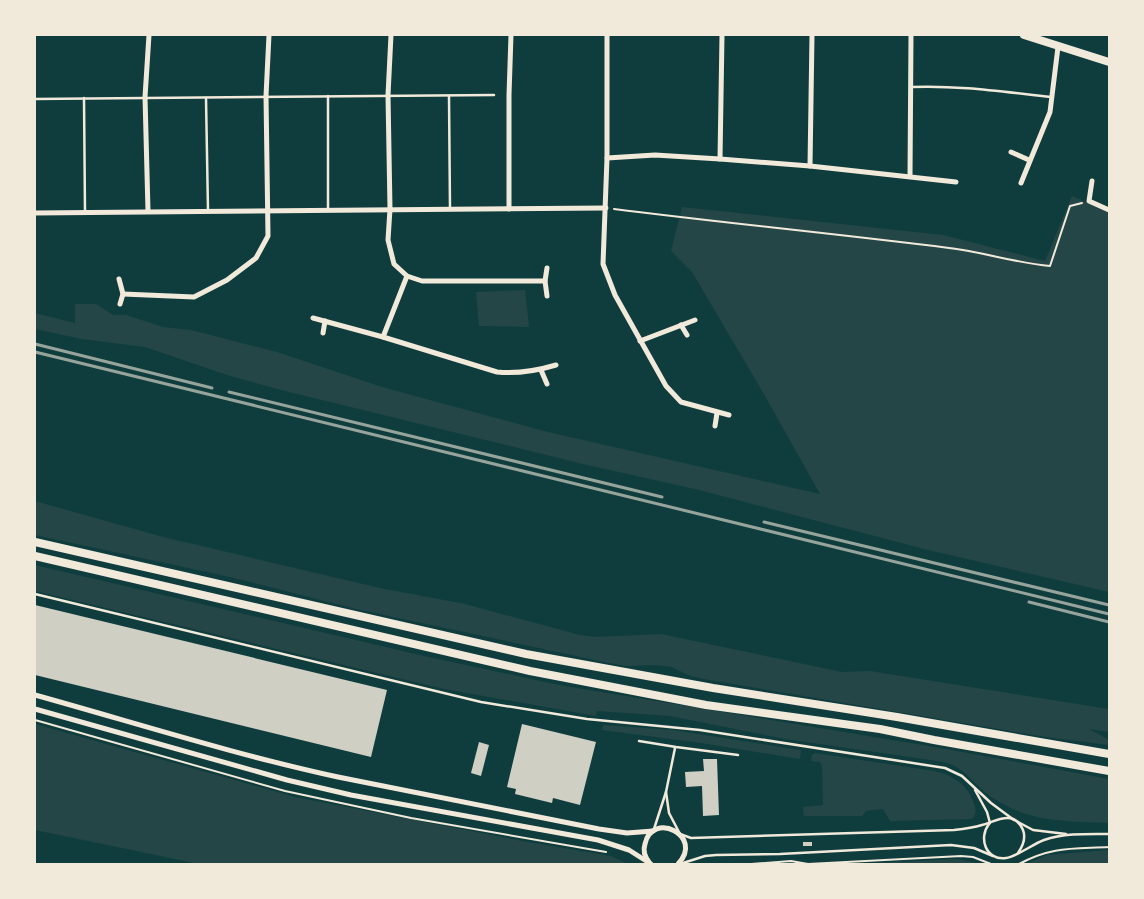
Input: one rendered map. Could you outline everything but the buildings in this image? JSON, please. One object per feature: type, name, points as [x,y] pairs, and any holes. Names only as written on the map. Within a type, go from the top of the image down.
[{"type":"main road","points":[[1024,35],[1109,62]]},
{"type":"main road","points":[[35,542],[526,654],[713,688],[897,716],[1109,754]]},
{"type":"main road","points":[[35,556],[530,671],[706,705],[880,729],[1109,771]]},
{"type":"street","points":[[148,211],[145,97],[149,35]]},
{"type":"street","points":[[123,294],[194,297],[227,280],[256,258],[268,236],[266,96],[269,35]]},
{"type":"street","points":[[391,35],[388,95],[390,209],[388,240],[394,264],[407,276],[422,281],[545,281]]},
{"type":"street","points":[[509,209],[511,35]]},
{"type":"street","points":[[607,35],[604,264],[615,295],[666,386],[681,402],[729,416]]},
{"type":"street","points":[[720,160],[722,35]]},
{"type":"street","points":[[810,166],[812,35]]},
{"type":"street","points":[[910,176],[911,35]]},
{"type":"street","points":[[1021,183],[1047,119],[1058,47]]},
{"type":"street","points":[[1011,152],[1029,160]]},
{"type":"street","points":[[606,158],[655,155],[810,166],[956,182]]},
{"type":"street","points":[[1092,180],[1089,201],[1109,210]]},
{"type":"street","points":[[35,213],[606,208]]},
{"type":"street","points":[[547,268],[545,281],[547,296]]},
{"type":"street","points":[[383,337],[407,276]]},
{"type":"street","points":[[120,279],[123,294],[120,304]]},
{"type":"street","points":[[313,318],[497,372],[515,374],[541,370],[556,365]]},
{"type":"street","points":[[640,341],[695,320]]},
{"type":"street","points":[[322,333],[325,321]]},
{"type":"street","points":[[681,325],[687,335]]},
{"type":"street","points":[[541,370],[547,384]]},
{"type":"street","points":[[715,426],[717,412]]},
{"type":"street","points":[[35,695],[219,747],[338,778],[608,831],[627,833],[653,831]]},
{"type":"street","points":[[35,709],[287,780],[351,795],[598,840],[629,850],[651,864]]},
{"type":"street","points":[[651,864],[647,859],[644,847],[648,835],[658,828],[670,828],[680,834],[685,847],[683,857],[678,864]]},
{"type":"lane","points":[[910,87],[940,85],[1051,98]]},
{"type":"lane","points":[[35,99],[494,95]]},
{"type":"lane","points":[[328,96],[328,210]]},
{"type":"lane","points":[[449,96],[450,209]]},
{"type":"lane","points":[[206,97],[208,211]]},
{"type":"lane","points":[[84,98],[85,212]]},
{"type":"lane","points":[[35,594],[481,702],[587,719],[700,730],[933,766],[956,772],[1022,828],[1023,844],[1018,852]]},
{"type":"lane","points":[[639,741],[738,754]]},
{"type":"lane","points":[[653,831],[666,792],[676,747]]},
{"type":"lane","points":[[973,787],[982,802],[990,823]]},
{"type":"lane","points":[[666,792],[669,813],[680,834],[687,838],[921,832],[971,828],[990,823]]},
{"type":"lane","points":[[993,856],[987,850],[983,840],[984,832],[990,823],[997,818],[1015,821],[1033,830],[1072,834],[1109,834]]},
{"type":"lane","points":[[678,864],[705,856],[716,855],[780,854],[951,845],[969,847],[993,856],[1006,858],[1012,857],[1018,852],[1044,840],[1072,834]]},
{"type":"path","points":[[606,208],[952,248],[1035,265],[1050,266],[1070,206],[1089,201]]},
{"type":"path","points":[[1019,864],[1036,855],[1057,850],[1109,847]]},
{"type":"path","points":[[751,864],[790,861],[808,864],[961,856],[973,857],[991,864]]},
{"type":"shaded area","points":[[1072,196],[1109,212],[1109,592],[924,549],[699,490],[583,464],[277,389],[227,375],[145,347],[82,339],[35,329],[35,313],[75,323],[75,304],[96,304],[113,315],[126,315],[163,327],[191,330],[277,352],[382,387],[548,432],[820,494],[692,272],[671,251],[682,207],[943,235],[1045,261]]},
{"type":"shaded area","points":[[525,290],[529,327],[479,326],[476,292]]},
{"type":"shaded area","points":[[35,501],[163,537],[380,588],[465,604],[580,635],[596,637],[661,634],[842,672],[870,671],[1109,709],[1109,732],[1089,729],[1109,740],[1109,745],[1046,737],[709,680],[690,676],[672,667],[654,665],[627,666],[609,663],[356,609],[230,577],[35,535]]},
{"type":"shaded area","points":[[35,565],[424,656],[559,685],[935,747],[1109,779],[1109,823],[1049,819],[1021,812],[993,798],[965,773],[944,762],[785,739],[670,716],[597,711],[596,716],[444,689],[35,591]]},
{"type":"shaded area","points":[[35,724],[295,797],[611,856],[628,864],[199,864],[35,830]]},
{"type":"shaded area","points":[[603,725],[673,730],[801,750],[800,759],[602,730]]},
{"type":"shaded area","points":[[815,753],[934,771],[952,777],[967,790],[975,806],[975,815],[972,819],[890,821],[883,809],[866,811],[862,816],[804,816],[803,807],[823,805],[822,766],[820,762],[811,761],[812,755]]},
{"type":"shaded area","points":[[1109,850],[1109,864],[1026,864],[1047,855]]},
{"type":"shaded area","points":[[958,859],[980,864],[852,864]]},
{"type":"railway","points":[[35,344],[212,388]]},
{"type":"railway","points":[[35,352],[1109,614]]},
{"type":"railway","points":[[229,392],[662,497]]},
{"type":"railway","points":[[764,522],[1109,605]]},
{"type":"railway","points":[[1029,602],[1109,622]]}]
